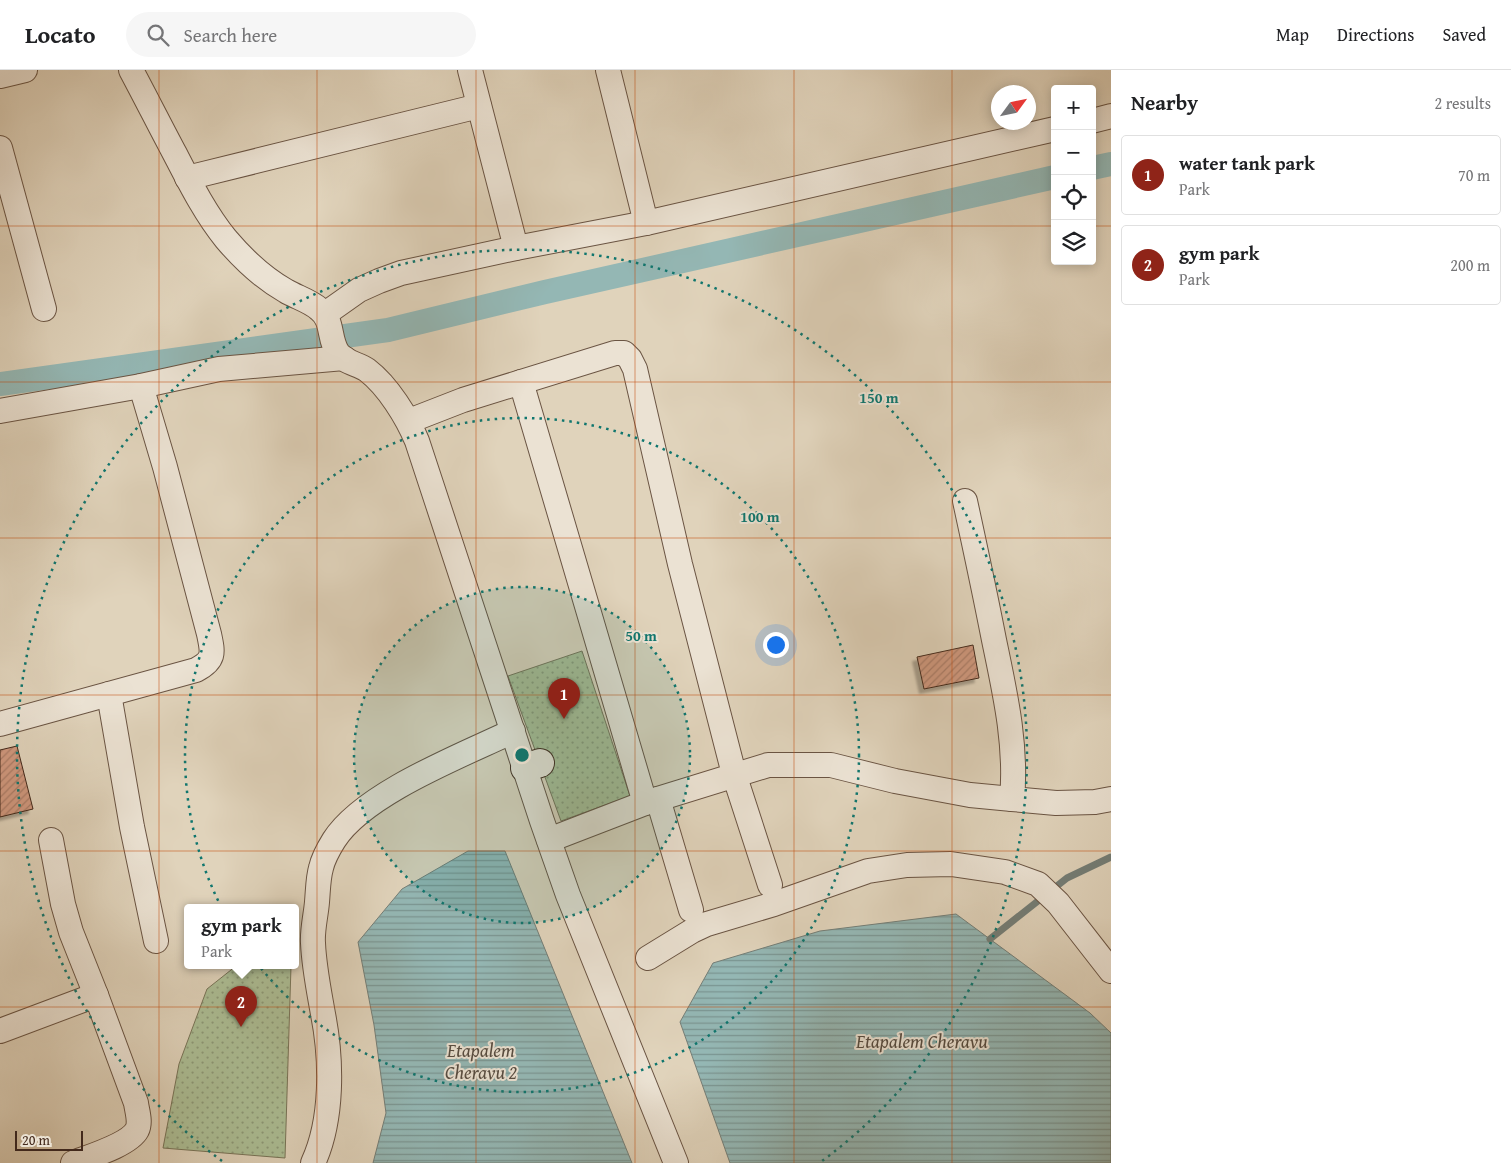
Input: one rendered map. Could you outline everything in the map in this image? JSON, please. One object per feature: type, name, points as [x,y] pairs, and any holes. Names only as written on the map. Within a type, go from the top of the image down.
[{"type":"street","points":[[0,76],[25,70]]},
{"type":"street","points":[[131,70],[187,178],[226,239],[265,277],[280,288],[318,307],[328,319],[340,354],[376,377],[409,421],[513,731],[533,765],[549,840],[568,895],[676,1163]]},
{"type":"street","points":[[470,70],[516,248]]},
{"type":"street","points":[[608,70],[646,223]]},
{"type":"street","points":[[187,178],[479,106]]},
{"type":"street","points":[[1096,120],[1111,116]]},
{"type":"street","points":[[328,319],[359,290],[401,273],[646,223],[1051,130]]},
{"type":"street","points":[[0,148],[44,309]]},
{"type":"street","points":[[409,421],[464,400],[615,352],[624,353],[630,359],[635,370],[680,564],[734,774],[770,885]]},
{"type":"street","points":[[0,412],[141,386],[219,369],[340,354]]},
{"type":"street","points":[[521,382],[652,801],[691,910]]},
{"type":"street","points":[[0,724],[196,670],[205,665],[210,658],[213,650],[165,467],[141,386]]},
{"type":"street","points":[[965,501],[1008,703],[1013,745],[1014,774],[1012,799]]},
{"type":"street","points":[[109,694],[132,827],[156,941]]},
{"type":"street","points":[[312,1163],[318,1151],[327,1110],[329,1075],[327,1033],[317,979],[313,942],[321,867],[334,840],[357,814],[398,787],[513,731]]},
{"type":"street","points":[[549,840],[652,801],[768,765],[831,766],[970,795],[1056,803],[1095,802],[1111,799]]},
{"type":"street","points":[[51,840],[62,904],[136,1103],[139,1118],[138,1130],[130,1138],[118,1145],[73,1163]]},
{"type":"street","points":[[648,958],[707,924],[774,904],[868,871],[906,865],[951,864],[1005,872],[1038,884],[1058,903],[1111,971]]},
{"type":"street","points":[[0,1031],[96,995]]},
{"type":"green space","points":[[582,651],[630,796],[561,821],[508,676]]},
{"type":"green space","points":[[232,969],[291,969],[285,1158],[163,1148],[179,1064],[207,989]]},
{"type":"water","name":"Etapalem Cheravu 2","points":[[468,851],[505,851],[632,1163],[373,1163],[386,1113],[374,1025],[358,942],[402,889]]},
{"type":"water","name":"Etapalem Cheravu","points":[[956,914],[1090,1013],[1111,1033],[1111,1163],[730,1163],[680,1022],[713,963],[820,931]]},
{"type":"building","points":[[973,645],[979,678],[924,689],[917,657]]},
{"type":"building","points":[[17,746],[33,809],[0,817],[0,750]]},
{"type":"waterway","points":[[1096,167],[1111,164]]},
{"type":"waterway","points":[[0,384],[388,330],[545,292],[1051,178]]},
{"type":"waterway","points":[[990,939],[1067,878],[1111,857]]},
{"type":"place","name":"water tank park","points":[[564,719]]},
{"type":"place","name":"gym park","points":[[241,1027]]}]
